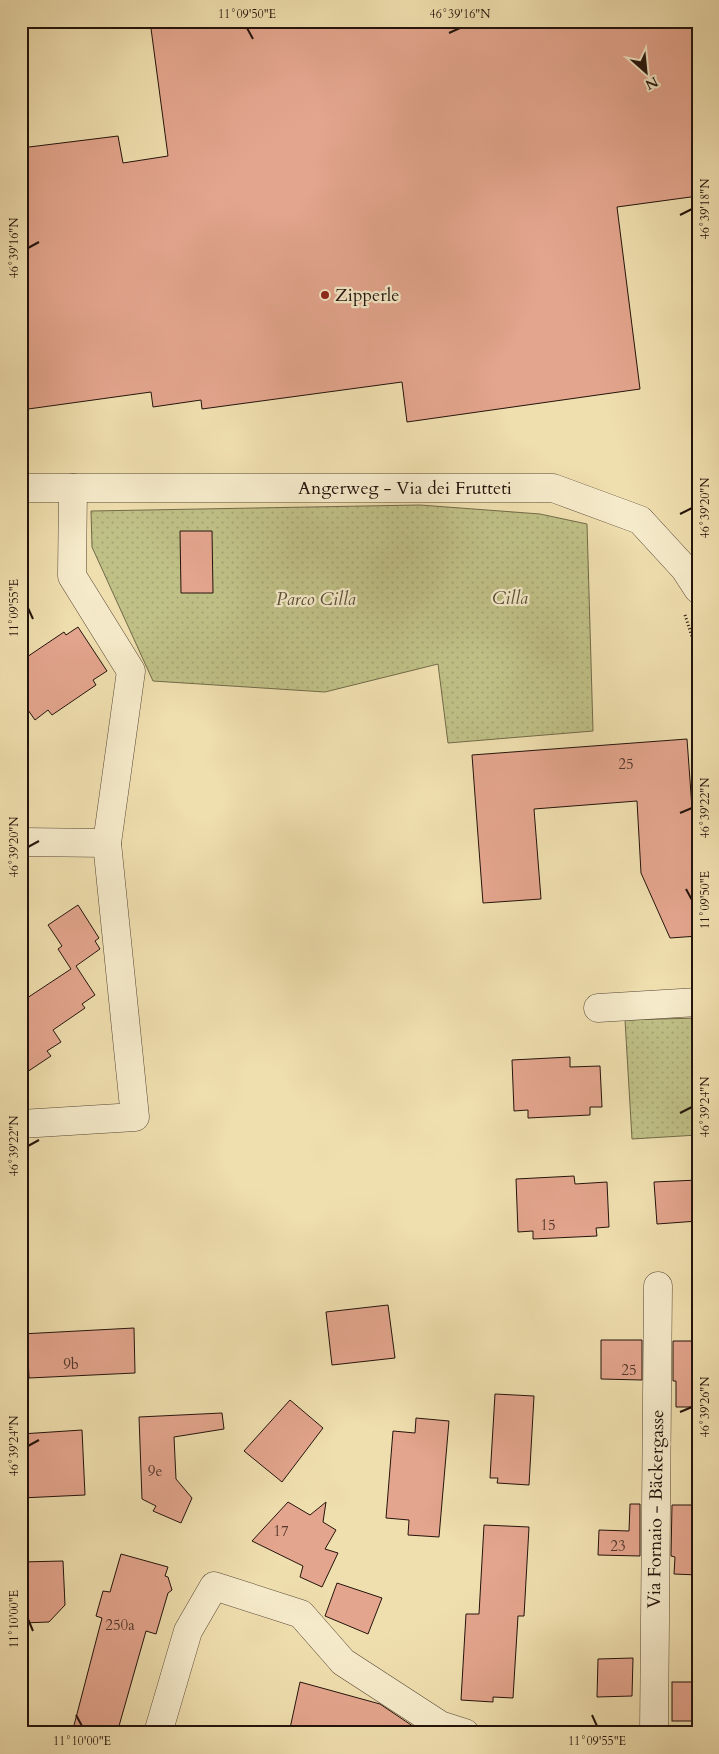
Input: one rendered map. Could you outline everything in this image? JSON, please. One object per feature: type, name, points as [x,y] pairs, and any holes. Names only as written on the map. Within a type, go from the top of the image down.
[{"type":"street","name":"Angerweg - Via dei Frutteti","points":[[21,488],[553,488],[640,520],[685,569],[690,600]]},
{"type":"street","points":[[21,1124],[135,1117],[106,843],[131,671],[72,576],[73,488]]},
{"type":"street","points":[[21,842],[106,843]]},
{"type":"street","points":[[598,1008],[698,1002]]},
{"type":"street","name":"Via Fornaio - Bäckergasse","points":[[654,1733],[658,1286]]},
{"type":"street","points":[[158,1733],[188,1631],[214,1586],[301,1614],[343,1662],[448,1730]]},
{"type":"path","points":[[690,600],[687,618],[698,655]]},
{"type":"green space","name":"Parco Cilla","points":[[420,505],[540,514],[587,524],[593,731],[448,743],[438,664],[325,692],[153,681],[92,547],[91,511]]},
{"type":"green space","points":[[698,1018],[698,1135],[632,1139],[625,1020]]},
{"type":"building","name":"Zipperle","points":[[150,21],[698,21],[698,196],[617,207],[640,389],[407,422],[402,382],[202,409],[201,400],[153,407],[151,392],[21,410],[21,148],[118,136],[123,163],[168,156]]},
{"type":"building","points":[[180,531],[212,531],[213,593],[181,593]]},
{"type":"building","points":[[78,627],[107,671],[93,680],[96,685],[52,715],[48,710],[35,720],[21,700],[21,661],[64,632],[66,635]]},
{"type":"building","points":[[687,739],[695,849],[698,855],[698,936],[670,938],[641,873],[637,801],[534,809],[541,899],[483,903],[472,755]]},
{"type":"building","points":[[78,905],[99,938],[95,941],[100,949],[76,966],[95,995],[82,1004],[85,1008],[53,1030],[61,1042],[47,1051],[51,1056],[21,1076],[21,1002],[71,969],[58,949],[62,946],[48,925]]},
{"type":"building","points":[[570,1057],[570,1067],[600,1066],[602,1107],[590,1107],[590,1115],[528,1118],[528,1110],[514,1111],[512,1060]]},
{"type":"building","points":[[574,1176],[575,1184],[607,1182],[609,1227],[596,1228],[597,1236],[533,1239],[533,1231],[518,1232],[516,1179]]},
{"type":"building","points":[[698,1180],[698,1221],[657,1224],[654,1182]]},
{"type":"building","points":[[388,1305],[395,1358],[332,1365],[326,1312]]},
{"type":"building","points":[[134,1328],[135,1373],[29,1378],[28,1357],[21,1357],[21,1334]]},
{"type":"building","points":[[601,1340],[642,1340],[642,1380],[601,1379]]},
{"type":"building","points":[[673,1341],[698,1341],[698,1407],[676,1407],[676,1381],[673,1381]]},
{"type":"building","points":[[495,1394],[534,1396],[529,1485],[497,1483],[498,1478],[490,1478]]},
{"type":"building","points":[[290,1400],[323,1428],[282,1482],[244,1451]]},
{"type":"building","points":[[222,1413],[224,1429],[174,1437],[176,1479],[192,1498],[181,1523],[153,1511],[156,1506],[142,1499],[139,1417]]},
{"type":"building","points":[[416,1418],[449,1421],[439,1537],[408,1535],[409,1520],[386,1518],[393,1431],[415,1433]]},
{"type":"building","points":[[82,1430],[85,1495],[21,1498],[21,1434]]},
{"type":"building","points":[[288,1502],[310,1515],[326,1502],[323,1522],[336,1530],[325,1549],[338,1553],[322,1587],[300,1577],[303,1566],[252,1541]]},
{"type":"building","points":[[630,1504],[640,1504],[640,1556],[598,1555],[599,1530],[629,1531]]},
{"type":"building","points":[[672,1505],[698,1505],[698,1575],[674,1574],[675,1557],[671,1556]]},
{"type":"building","points":[[484,1525],[529,1527],[524,1616],[518,1616],[513,1698],[493,1697],[493,1702],[461,1700],[466,1614],[479,1614]]},
{"type":"building","points":[[121,1554],[168,1567],[165,1576],[168,1577],[172,1590],[168,1593],[156,1634],[146,1631],[117,1733],[72,1733],[102,1618],[96,1616],[103,1591],[110,1592]]},
{"type":"building","points":[[63,1561],[65,1605],[49,1622],[22,1623],[21,1562]]},
{"type":"building","points":[[337,1583],[382,1598],[368,1634],[325,1616]]},
{"type":"building","points":[[633,1658],[632,1696],[597,1697],[598,1659]]},
{"type":"building","points":[[300,1682],[380,1704],[423,1733],[289,1733]]},
{"type":"building","points":[[672,1682],[698,1682],[698,1721],[672,1721]]},
{"type":"place","name":"Zipperle","points":[[325,295]]},
{"type":"park label","name":"Cilla","points":[[510,598]]}]
